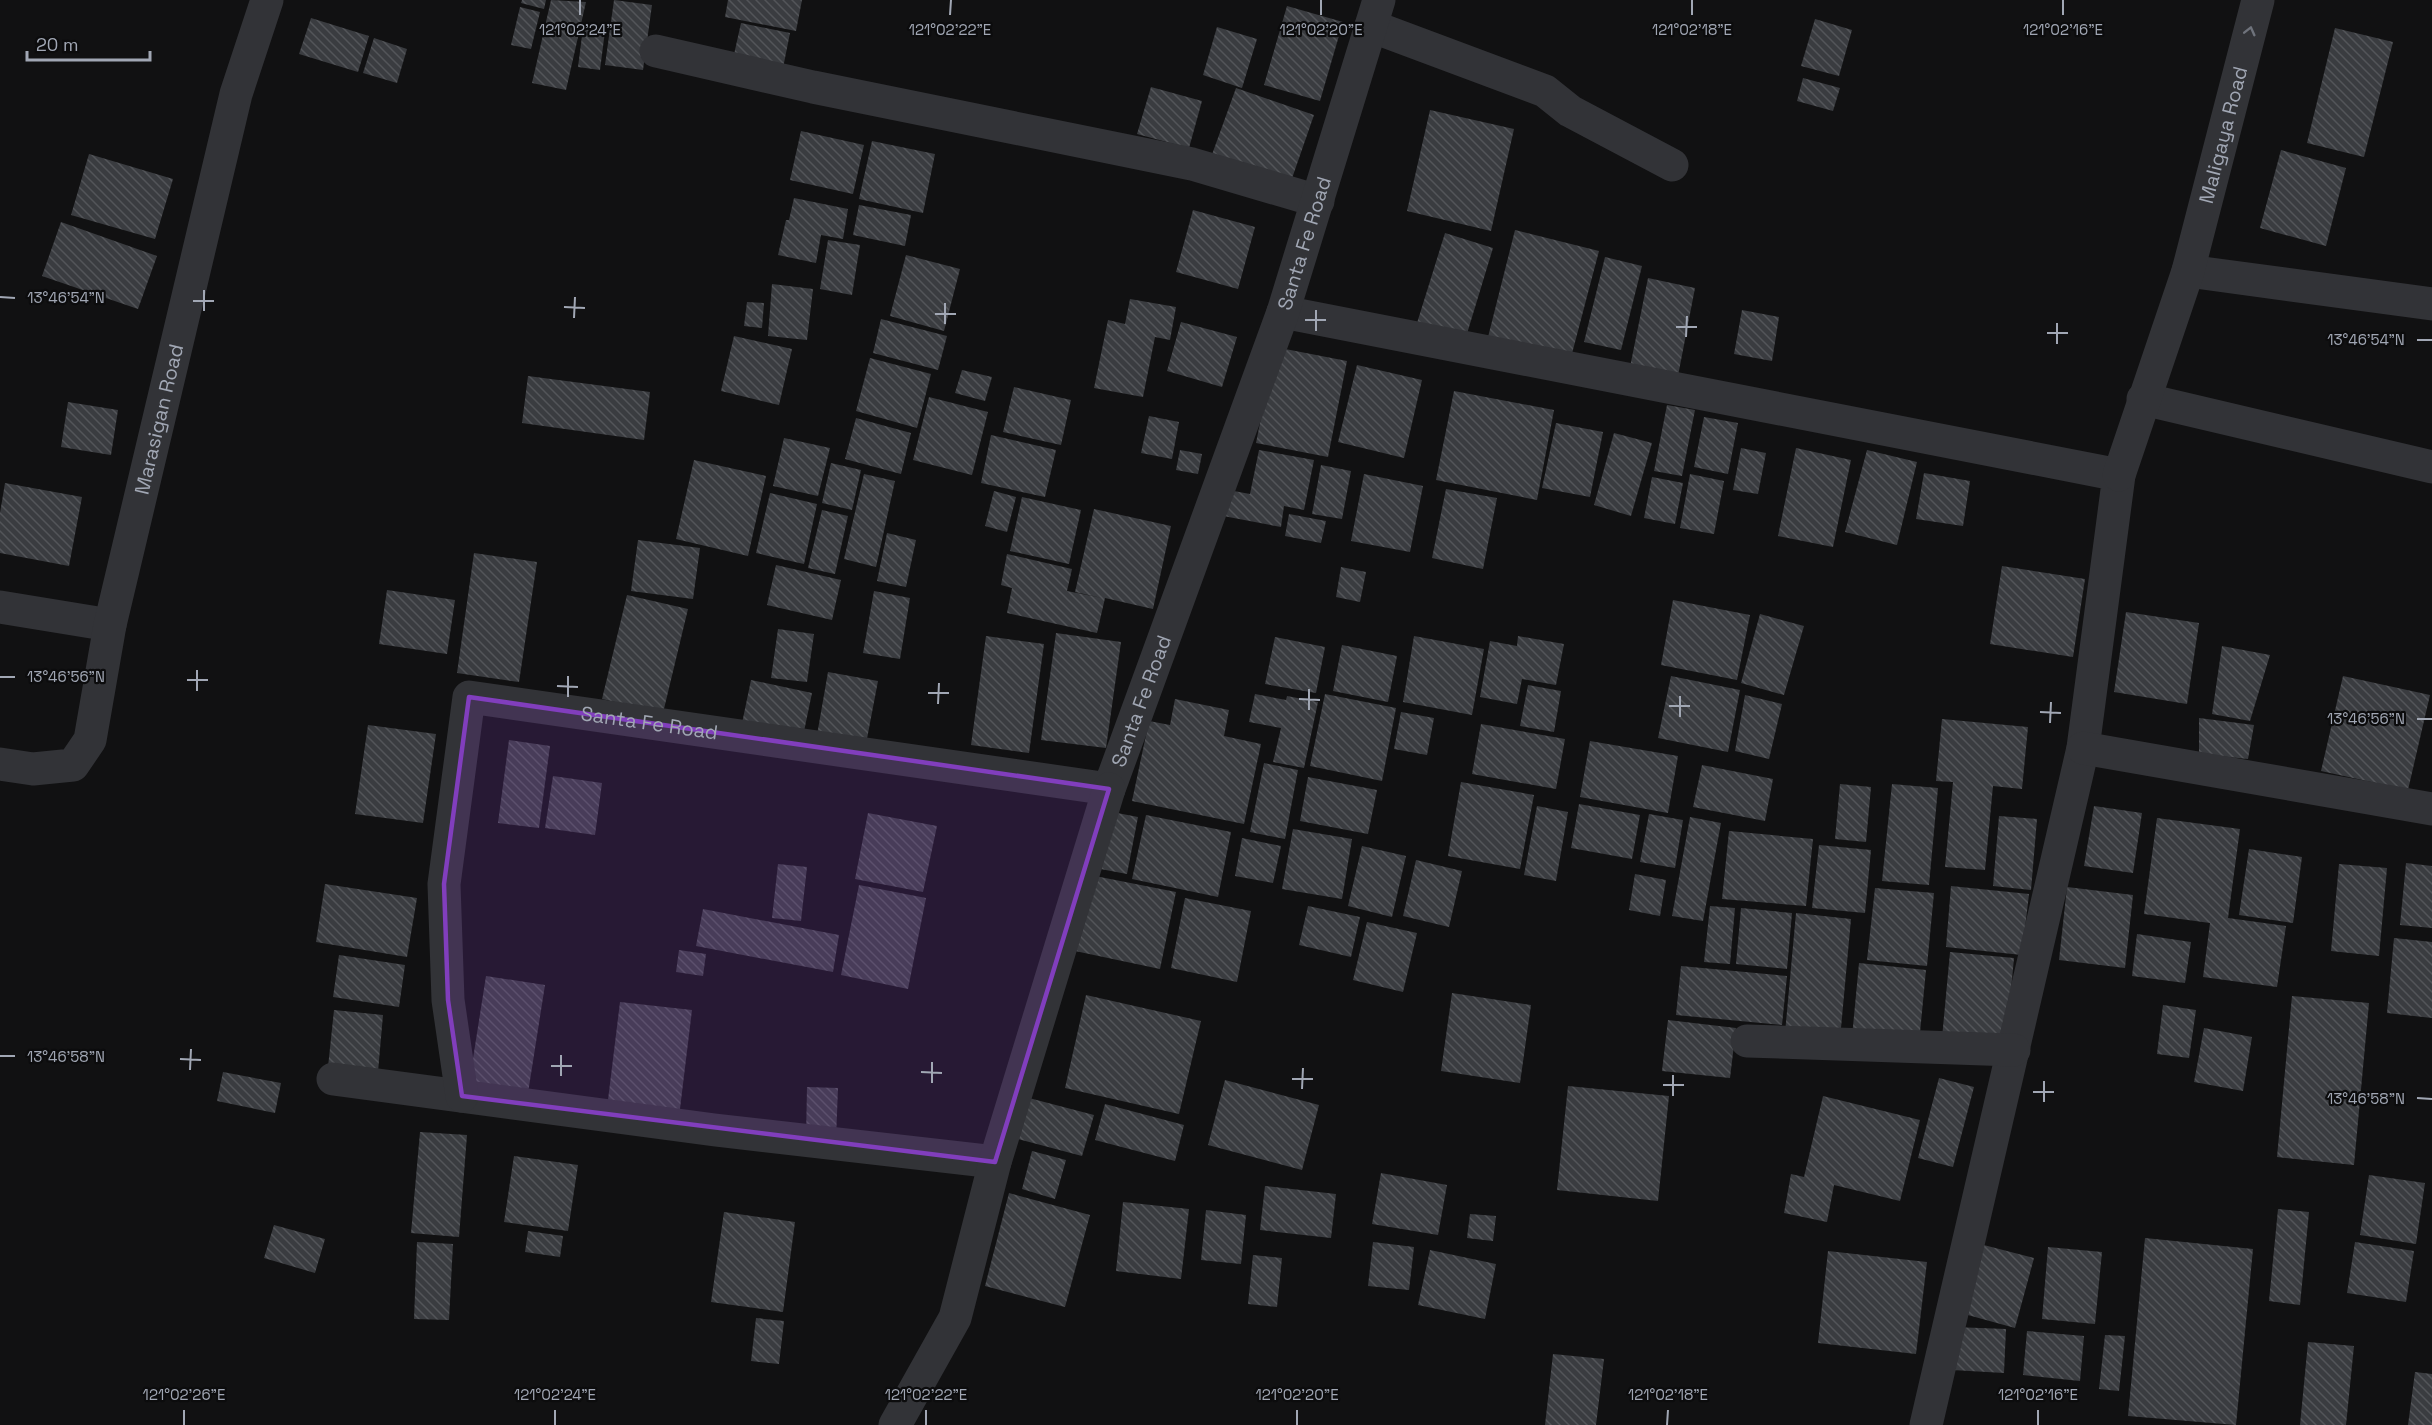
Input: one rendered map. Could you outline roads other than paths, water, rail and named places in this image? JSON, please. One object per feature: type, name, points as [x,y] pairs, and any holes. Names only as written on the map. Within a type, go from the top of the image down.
[{"type":"street","name":"Marasigan Road","points":[[0,764],[33,769],[73,765],[90,740],[110,625],[236,94],[267,0]]},
{"type":"street","name":"Maligaya Road","points":[[1926,1425],[2083,748],[2119,475],[2188,271],[2258,0]]},
{"type":"street","points":[[1375,13],[1545,91],[1570,111],[1672,165]]},
{"type":"street","name":"Santa Fe Road","points":[[462,1096],[448,1000],[444,884],[469,697],[1109,789],[1282,312],[1375,13]]},
{"type":"street","points":[[656,51],[813,87],[1192,164],[1318,201]]},
{"type":"street","points":[[2188,271],[2432,304]]},
{"type":"street","points":[[1282,312],[2119,475]]},
{"type":"street","points":[[2143,399],[2432,467]]},
{"type":"street","points":[[0,607],[110,625]]},
{"type":"street","points":[[2083,748],[2432,809]]},
{"type":"street","points":[[894,1425],[955,1318],[995,1162],[1109,789]]},
{"type":"street","points":[[1747,1041],[2014,1050]]},
{"type":"street","points":[[333,1079],[715,1130],[995,1162]]}]
